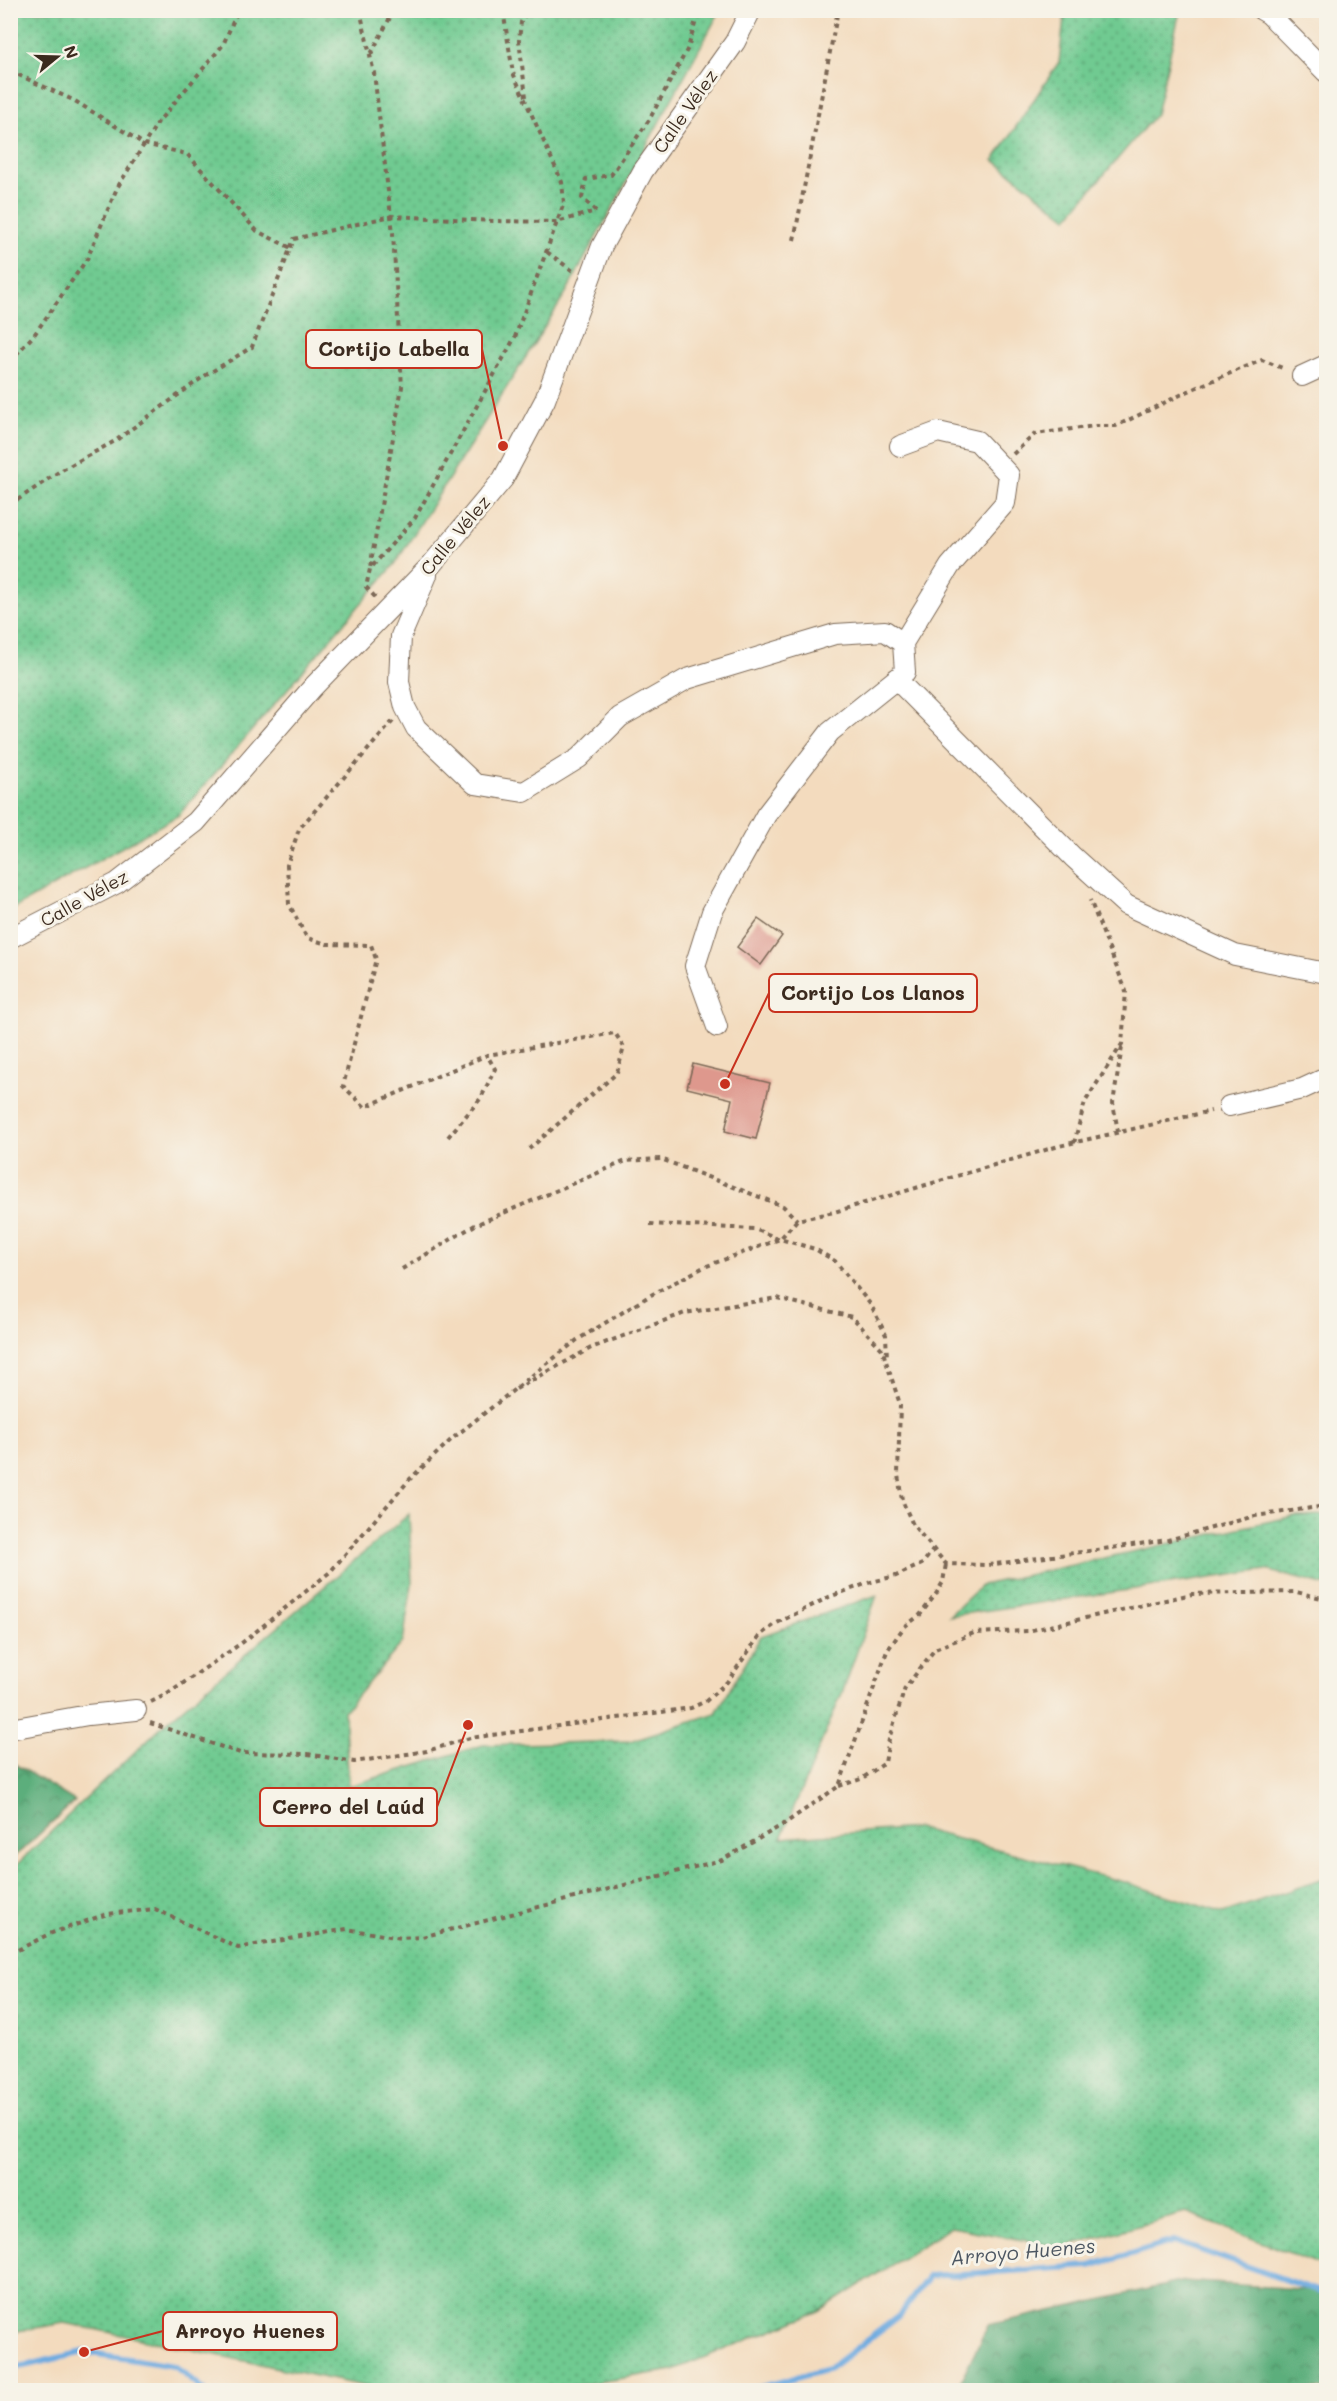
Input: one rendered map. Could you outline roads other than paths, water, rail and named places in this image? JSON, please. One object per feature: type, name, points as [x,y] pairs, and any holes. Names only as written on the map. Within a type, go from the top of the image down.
[{"type":"street","name":"Calle Vélez","points":[[10,938],[117,883],[196,822],[313,687],[432,564],[502,479],[545,400],[603,246],[613,226],[643,171],[735,42],[751,10]]},
{"type":"street","points":[[1263,10],[1326,72]]},
{"type":"street","points":[[1302,376],[1326,365]]},
{"type":"street","points":[[717,1027],[695,966],[712,912],[766,815],[830,732],[905,672],[903,643],[950,566],[1005,503],[1009,474],[976,441],[938,432],[900,446]]},
{"type":"street","points":[[432,564],[401,636],[399,682],[405,707],[416,728],[475,784],[524,792],[579,758],[620,717],[687,679],[835,634],[885,631],[903,643]]},
{"type":"street","points":[[896,680],[1073,857],[1126,904],[1235,956],[1326,973]]},
{"type":"street","points":[[1229,1107],[1302,1089],[1326,1078]]},
{"type":"street","points":[[10,1729],[88,1715],[136,1710]]},
{"type":"waterway","name":"Arroyo Huenes","points":[[751,2390],[829,2369],[899,2316],[929,2276],[1090,2266],[1174,2241],[1326,2294]]},
{"type":"waterway","name":"Arroyo Huenes","points":[[10,2369],[84,2352],[174,2366],[204,2390]]},
{"type":"place","name":"Cortijo Labella","points":[[503,446]]},
{"type":"place","name":"Cortijo Los Llanos","points":[[725,1084]]},
{"type":"place","name":"Cerro del Laúd","points":[[468,1725]]},
{"type":"place","name":"Arroyo Huenes","points":[[84,2352]]}]
